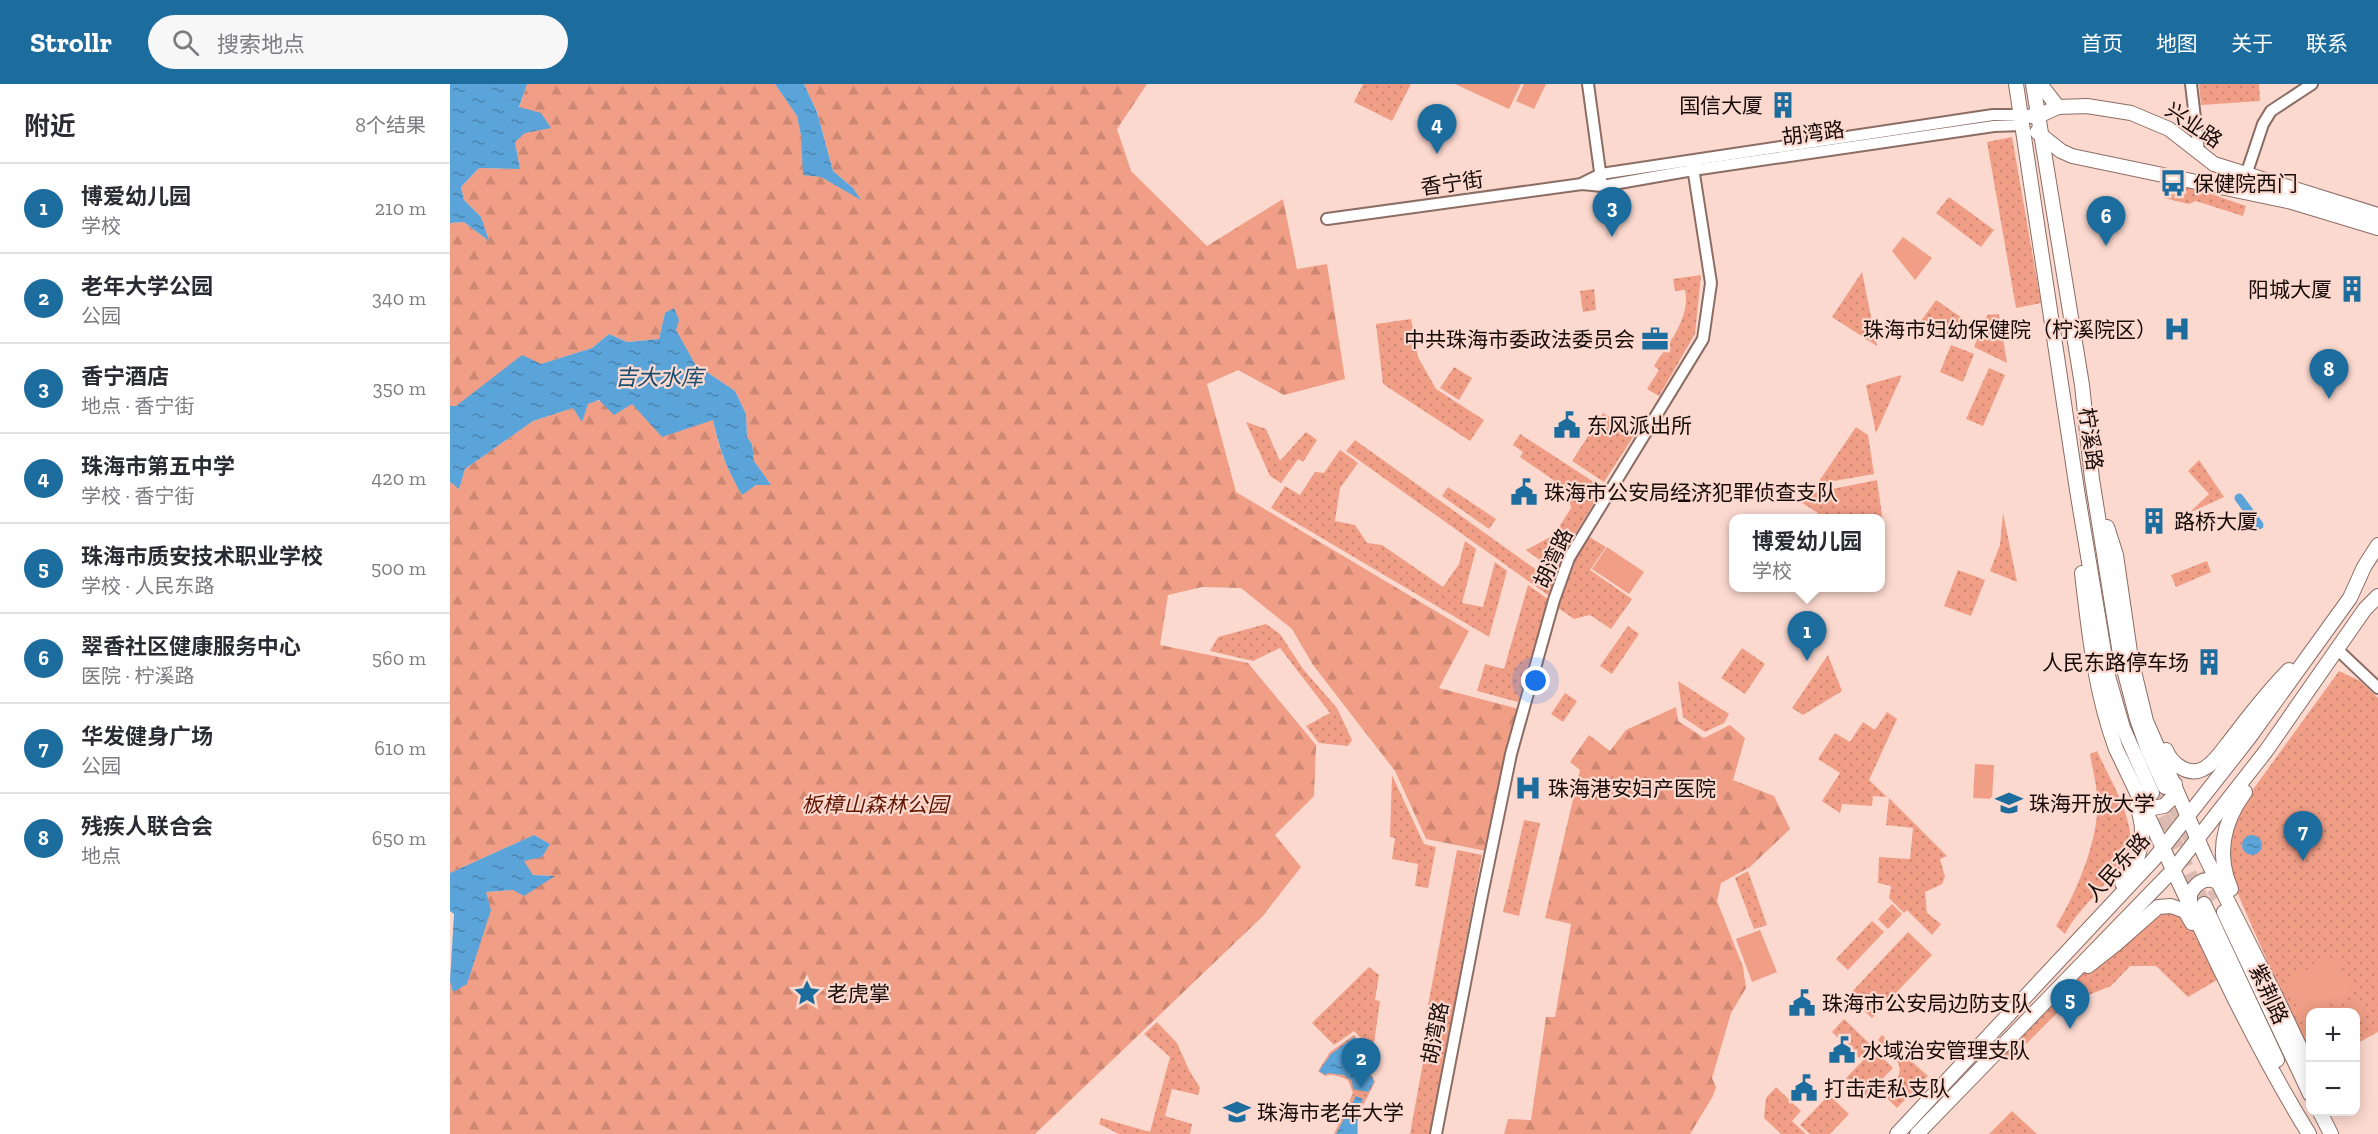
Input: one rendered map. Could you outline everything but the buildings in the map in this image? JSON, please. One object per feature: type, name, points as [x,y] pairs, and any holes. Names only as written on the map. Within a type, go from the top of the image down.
[{"type":"main road","name":"柠溪路","points":[[2016,84],[2077,490],[2108,676],[2123,728],[2147,796]]},
{"type":"main road","name":"柠溪路","points":[[2033,84],[2082,385],[2092,479],[2126,681],[2148,750],[2170,785]]},
{"type":"main road","points":[[2040,84],[2058,107]]},
{"type":"main road","name":"兴业路","points":[[2021,120],[2038,116],[2058,107],[2086,106],[2131,113],[2169,129],[2214,164],[2378,215]]},
{"type":"main road","points":[[2021,120],[2061,151],[2072,156],[2163,177],[2292,202],[2378,228]]},
{"type":"main road","points":[[2050,193],[2052,161],[2061,151]]},
{"type":"main road","points":[[2039,236],[2057,233]]},
{"type":"main road","points":[[2092,479],[2116,555],[2131,659],[2146,721],[2174,796],[2164,806],[2153,808],[2116,749]]},
{"type":"main road","points":[[2077,490],[2077,531],[2092,661],[2123,778],[2142,818],[2143,842],[2129,875],[2098,909],[2084,935],[2095,949]]},
{"type":"main road","name":"人民东路","points":[[1897,1134],[2084,935],[2188,816],[2249,738],[2350,598],[2364,567],[2378,545]]},
{"type":"main road","points":[[2350,598],[2378,563]]},
{"type":"main road","points":[[2365,609],[2378,589]]},
{"type":"main road","name":"人民东路","points":[[1917,1134],[2174,870],[2266,751],[2365,609],[2378,596]]},
{"type":"main road","points":[[2131,659],[2169,757],[2179,767],[2191,771],[2203,770],[2217,757],[2277,683],[2320,638]]},
{"type":"main road","points":[[2277,999],[2262,955],[2228,882],[2223,862],[2223,841],[2237,802],[2319,688],[2336,652]]},
{"type":"main road","points":[[2249,738],[2266,751]]},
{"type":"main road","points":[[2170,785],[2188,816],[2220,891],[2277,999],[2306,1062]]},
{"type":"main road","points":[[2147,796],[2163,846],[2174,870],[2198,906],[2256,1041]]},
{"type":"main road","points":[[2198,906],[2190,894],[2198,883],[2210,879],[2220,891]]},
{"type":"main road","name":"紫荆路","points":[[2220,891],[2306,1085]]},
{"type":"main road","points":[[2063,985],[2116,944],[2158,907],[2171,906],[2185,911],[2231,1002],[2310,1134]]},
{"type":"main road","name":"紫荆路","points":[[2198,906],[2310,1134]]},
{"type":"main road","points":[[2322,1116],[2333,1134]]},
{"type":"main road","points":[[2326,1116],[2333,1134]]},
{"type":"street","points":[[1588,84],[1602,186]]},
{"type":"street","points":[[2191,84],[2199,153]]},
{"type":"street","points":[[2246,175],[2263,124],[2271,111],[2312,84]]},
{"type":"street","name":"胡湾路","points":[[1436,1134],[1509,765],[1554,600],[1569,558],[1703,339],[1712,283],[1693,165],[1992,115],[2021,120]]},
{"type":"street","name":"香宁街","points":[[1582,184],[1600,174],[1693,165]]},
{"type":"street","name":"香宁街","points":[[1327,219],[1582,184],[1602,186],[1693,165]]},
{"type":"street","points":[[2336,652],[2378,688]]},
{"type":"green space","name":"板樟山森林公园","points":[[527,84],[775,84],[797,116],[801,136],[821,177],[860,199],[853,188],[833,171],[817,112],[804,84],[1147,84],[1117,129],[1131,171],[1207,246],[1283,199],[1297,269],[1327,264],[1345,379],[1284,395],[1238,370],[1207,384],[1236,492],[1469,631],[1439,688],[1519,709],[1486,851],[1426,839],[1395,771],[1313,665],[1292,629],[1241,588],[1202,587],[1168,595],[1160,645],[1248,663],[1316,745],[1314,796],[1275,835],[1301,867],[1262,917],[1035,1134],[450,1134],[450,981],[453,992],[486,892],[513,890],[553,876],[533,875],[523,861],[550,844],[534,835],[450,873],[450,482],[459,489],[465,469],[533,421],[573,408],[582,421],[588,403],[616,401],[650,405],[713,419],[724,458],[742,494],[756,485],[771,485],[754,461],[752,444],[747,438],[746,414],[735,391],[695,364],[665,313],[659,339],[627,342],[609,334],[592,348],[541,364],[456,407],[450,406],[450,223],[464,222],[488,240],[481,217],[464,200],[461,187],[479,168],[520,169],[515,142],[541,113],[519,108]]},
{"type":"green space","points":[[1363,84],[1411,84],[1392,121],[1354,102]]},
{"type":"green space","points":[[1455,84],[1521,84],[1509,109]]},
{"type":"green space","points":[[1524,84],[1546,84],[1534,109],[1516,101]]},
{"type":"green space","points":[[2199,84],[2259,84],[2260,101],[2201,105]]},
{"type":"green space","points":[[2012,137],[2041,303],[2016,308],[1987,142]]},
{"type":"green space","points":[[2179,183],[2246,206],[2243,216],[2196,201],[2189,204],[2164,198]]},
{"type":"green space","points":[[1949,197],[1994,230],[1981,247],[1936,213]]},
{"type":"green space","points":[[1903,237],[1932,258],[1915,280],[1892,251]]},
{"type":"green space","points":[[1862,272],[1877,346],[1832,317]]},
{"type":"green space","points":[[1701,275],[1695,334],[1659,396],[1647,389],[1659,370],[1654,366],[1672,340],[1685,311],[1685,290],[1675,291],[1673,279]]},
{"type":"green space","points":[[1594,289],[1596,310],[1583,312],[1580,291]]},
{"type":"green space","points":[[1936,300],[1962,318],[1948,339],[1921,321]]},
{"type":"green space","points":[[1999,314],[2007,363],[1974,347],[1987,315]]},
{"type":"green space","points":[[1411,319],[1418,357],[1436,389],[1484,420],[1470,441],[1383,384],[1376,324]]},
{"type":"green space","points":[[1951,345],[1974,354],[1963,382],[1940,372]]},
{"type":"green space","points":[[1454,367],[1472,378],[1459,400],[1440,388]]},
{"type":"green space","points":[[1989,368],[2005,375],[1983,426],[1966,419]]},
{"type":"green space","points":[[1902,375],[1876,433],[1866,385]]},
{"type":"green space","points":[[1603,413],[1635,434],[1604,482],[1572,461]]},
{"type":"green space","points":[[1246,422],[1266,429],[1280,461],[1306,432],[1317,440],[1303,462],[1298,459],[1281,483],[1270,476]]},
{"type":"green space","points":[[1856,427],[1868,435],[1874,474],[1817,484]]},
{"type":"green space","points":[[1520,434],[1603,488],[1562,556],[1556,572],[1526,550],[1554,535],[1571,508],[1568,490],[1520,457],[1523,452],[1513,445]]},
{"type":"green space","points":[[1355,440],[1556,584],[1552,598],[1346,451]]},
{"type":"green space","points":[[1340,450],[1358,463],[1340,488],[1335,521],[1355,525],[1367,543],[1382,545],[1443,587],[1459,564],[1465,541],[1476,549],[1462,603],[1483,607],[1495,562],[1507,571],[1489,637],[1271,508],[1285,486],[1300,495],[1315,472],[1324,473]]},
{"type":"green space","points":[[2199,460],[2224,497],[2189,513],[2209,494],[2188,471]]},
{"type":"green space","points":[[1877,480],[1882,514],[1817,514],[1799,501],[1817,492]]},
{"type":"green space","points":[[1448,487],[1496,519],[1489,529],[1442,496]]},
{"type":"green space","points":[[2003,513],[2017,582],[1990,571],[2000,545]]},
{"type":"green space","points":[[1586,535],[1606,547],[1590,570],[1632,599],[1611,629],[1590,615],[1574,619],[1554,605],[1571,559]]},
{"type":"green space","points":[[1607,547],[1644,572],[1629,594],[1592,569]]},
{"type":"green space","points":[[2207,561],[2211,572],[2176,587],[2171,575]]},
{"type":"green space","points":[[1958,570],[1985,580],[1971,616],[1944,606]]},
{"type":"green space","points":[[1528,585],[1548,599],[1518,702],[1477,691],[1485,664],[1504,669]]},
{"type":"green space","points":[[1266,624],[1280,634],[1303,669],[1337,708],[1352,740],[1348,746],[1319,743],[1306,726],[1330,713],[1280,648],[1253,661],[1210,651],[1218,637]]},
{"type":"green space","points":[[1628,626],[1639,634],[1612,674],[1600,666]]},
{"type":"green space","points":[[1742,648],[1765,664],[1745,694],[1721,678]]},
{"type":"green space","points":[[1828,655],[1842,691],[1803,715],[1792,708]]},
{"type":"green space","points":[[2339,671],[2360,681],[2378,698],[2378,1032],[2360,1042],[2360,1008],[2306,1008],[2306,1050],[2230,876],[2226,845],[2241,806]]},
{"type":"green space","points":[[1678,681],[1729,714],[1724,723],[1705,732],[1683,717]]},
{"type":"green space","points":[[1565,693],[1577,701],[1563,722],[1551,714]]},
{"type":"green space","points":[[1676,707],[1678,721],[1704,738],[1730,725],[1745,738],[1733,780],[1774,796],[1790,829],[1750,867],[1721,883],[1717,901],[1743,967],[1746,988],[1731,1013],[1712,1078],[1716,1087],[1713,1096],[1690,1134],[1504,1134],[1508,1119],[1531,1120],[1546,1017],[1555,1017],[1571,924],[1545,918],[1580,770],[1570,762],[1589,735],[1610,751],[1626,730]]},
{"type":"green space","points":[[1887,712],[1897,719],[1869,780],[1887,797],[1873,796],[1872,806],[1842,804],[1840,813],[1822,801],[1840,773],[1818,759],[1835,733],[1850,742],[1863,722],[1875,730]]},
{"type":"green space","points":[[2097,751],[2122,803],[2127,817],[2131,844],[2123,864],[2082,909],[2065,934],[2056,926],[2072,897],[2086,863],[2095,828],[2097,795],[2090,754]]},
{"type":"green space","points":[[1975,764],[1994,765],[1992,799],[1973,798]]},
{"type":"green space","points":[[1392,775],[1424,844],[1436,847],[1428,888],[1415,886],[1418,864],[1392,859],[1395,838],[1390,837]]},
{"type":"green space","points":[[1889,798],[1947,856],[1940,859],[1945,877],[1942,884],[1925,892],[1927,913],[1941,924],[1932,935],[1907,910],[1904,913],[1889,898],[1891,886],[1878,883],[1879,857],[1910,859],[1913,828],[1886,825]]},
{"type":"green space","points":[[1524,820],[1540,823],[1519,916],[1503,912]]},
{"type":"green space","points":[[1457,850],[1482,855],[1430,1134],[1410,1134],[1431,1019],[1427,1011]]},
{"type":"green space","points":[[1748,871],[1767,925],[1754,929],[1735,878]]},
{"type":"green space","points":[[1892,904],[1902,914],[1888,929],[1878,919]]},
{"type":"green space","points":[[2158,910],[2184,913],[2217,980],[2188,997],[2156,966],[2130,966],[2111,986],[2066,1004],[2009,1061],[2000,1052],[2064,987],[2116,948]]},
{"type":"green space","points":[[1872,921],[1884,932],[1848,970],[1836,959]]},
{"type":"green space","points":[[1760,930],[1777,972],[1752,982],[1736,939]]},
{"type":"green space","points":[[1908,932],[1932,955],[1872,1018],[1848,996]]},
{"type":"green space","points":[[2336,956],[2353,993],[2321,1008],[2306,1008],[2306,1015],[2302,1017],[2285,980]]},
{"type":"green space","points":[[1369,967],[1379,975],[1375,1000],[1380,1001],[1373,1050],[1354,1031],[1334,1045],[1312,1023]]},
{"type":"green space","points":[[2357,999],[2366,1017],[2360,1020],[2360,1008],[2339,1008]]},
{"type":"green space","points":[[1844,1019],[1871,1045],[1859,1058],[1832,1032]]},
{"type":"green space","points":[[1157,1022],[1177,1043],[1200,1088],[1198,1095],[1172,1089],[1165,1116],[1192,1124],[1190,1134],[1119,1134],[1099,1124],[1101,1118],[1150,1132],[1170,1057],[1144,1034]]},
{"type":"green space","points":[[2306,1025],[2306,1042],[2299,1028]]},
{"type":"green space","points":[[1354,1035],[1359,1040],[1353,1054],[1353,1062],[1361,1071],[1370,1074],[1375,1082],[1358,1115],[1358,1134],[1334,1134],[1353,1093],[1348,1080],[1334,1075],[1325,1076],[1318,1071],[1330,1052]]},
{"type":"green space","points":[[1882,1035],[1928,1076],[1897,1108],[1884,1095],[1897,1079],[1900,1072],[1899,1066],[1897,1060],[1878,1040]]},
{"type":"green space","points":[[1874,1049],[1893,1068],[1865,1097],[1846,1078]]},
{"type":"green space","points":[[1776,1087],[1801,1111],[1792,1121],[1806,1134],[1781,1134],[1764,1118],[1766,1098]]},
{"type":"green space","points":[[1829,1095],[1849,1114],[1830,1134],[1810,1134],[1800,1125]]},
{"type":"green space","points":[[2012,1111],[2037,1134],[1989,1134]]},
{"type":"water","points":[[450,84],[527,84],[519,107],[541,113],[551,128],[525,133],[515,142],[520,169],[479,168],[461,187],[464,200],[481,217],[489,241],[464,222],[450,223]]},
{"type":"water","points":[[775,84],[804,84],[817,112],[833,171],[853,188],[861,200],[821,177],[803,175],[801,136],[797,116]]},
{"type":"water","name":"吉大水库","points":[[674,308],[679,320],[676,330],[695,364],[735,391],[746,414],[747,437],[752,444],[754,461],[771,485],[756,485],[742,495],[724,459],[713,420],[662,437],[632,404],[614,415],[599,400],[588,404],[582,422],[573,408],[533,421],[465,469],[459,489],[450,482],[450,406],[456,406],[522,355],[541,364],[592,348],[609,334],[627,342],[659,339],[665,313]]},
{"type":"water","points":[[534,835],[550,844],[542,857],[524,861],[533,875],[555,876],[524,896],[513,890],[486,892],[491,910],[467,984],[453,992],[450,981],[454,914],[450,911],[450,873]]},
{"type":"water","points":[[2252,835],[2259,838],[2262,845],[2259,852],[2252,855],[2245,852],[2242,845],[2245,838]]},
{"type":"water","points":[[1354,1037],[1357,1040],[1352,1053],[1352,1063],[1362,1073],[1372,1077],[1374,1082],[1368,1092],[1353,1089],[1352,1081],[1344,1075],[1328,1073],[1325,1075],[1319,1071],[1331,1054]]},
{"type":"water","points":[[1356,1096],[1363,1099],[1357,1115],[1357,1134],[1336,1134]]},
{"type":"waterway","points":[[2239,498],[2259,525]]},
{"type":"tunnel","points":[[2166,789],[2197,853]]},
{"type":"tunnel","points":[[2154,797],[2204,904]]},
{"type":"tunnel","points":[[2205,870],[2218,898]]},
{"type":"place","name":"国信大厦","points":[[1783,105]]},
{"type":"place","name":"珠海市第五中学","points":[[1437,154]]},
{"type":"place","name":"保健院西门","points":[[2173,183]]},
{"type":"place","name":"香宁酒店","points":[[1612,237]]},
{"type":"place","name":"翠香社区健康服务中心","points":[[2106,246]]},
{"type":"place","name":"阳城大厦","points":[[2352,289]]},
{"type":"place","name":"珠海市妇幼保健院（柠溪院区）","points":[[2177,329]]},
{"type":"place","name":"中共珠海市委政法委员会","points":[[1655,339]]},
{"type":"place","name":"残疾人联合会","points":[[2329,399]]},
{"type":"place","name":"东风派出所","points":[[1567,425]]},
{"type":"place","name":"珠海市公安局经济犯罪侦查支队","points":[[1524,492]]},
{"type":"place","name":"路桥大厦","points":[[2154,521]]},
{"type":"place","name":"博爱幼儿园","points":[[1807,661]]},
{"type":"place","name":"人民东路停车场","points":[[2209,662]]},
{"type":"place","name":"珠海港安妇产医院","points":[[1528,788]]},
{"type":"place","name":"珠海开放大学","points":[[2009,803]]},
{"type":"place","name":"华发健身广场","points":[[2303,861]]},
{"type":"place","name":"老虎掌","points":[[807,993]]},
{"type":"place","name":"珠海市公安局边防支队","points":[[1802,1003]]},
{"type":"place","name":"珠海市质安技术职业学校","points":[[2070,1029]]},
{"type":"place","name":"水域治安管理支队","points":[[1842,1050]]},
{"type":"place","name":"老年大学公园","points":[[1361,1088]]},
{"type":"place","name":"打击走私支队","points":[[1804,1088]]},
{"type":"place","name":"珠海市老年大学","points":[[1237,1112]]}]
